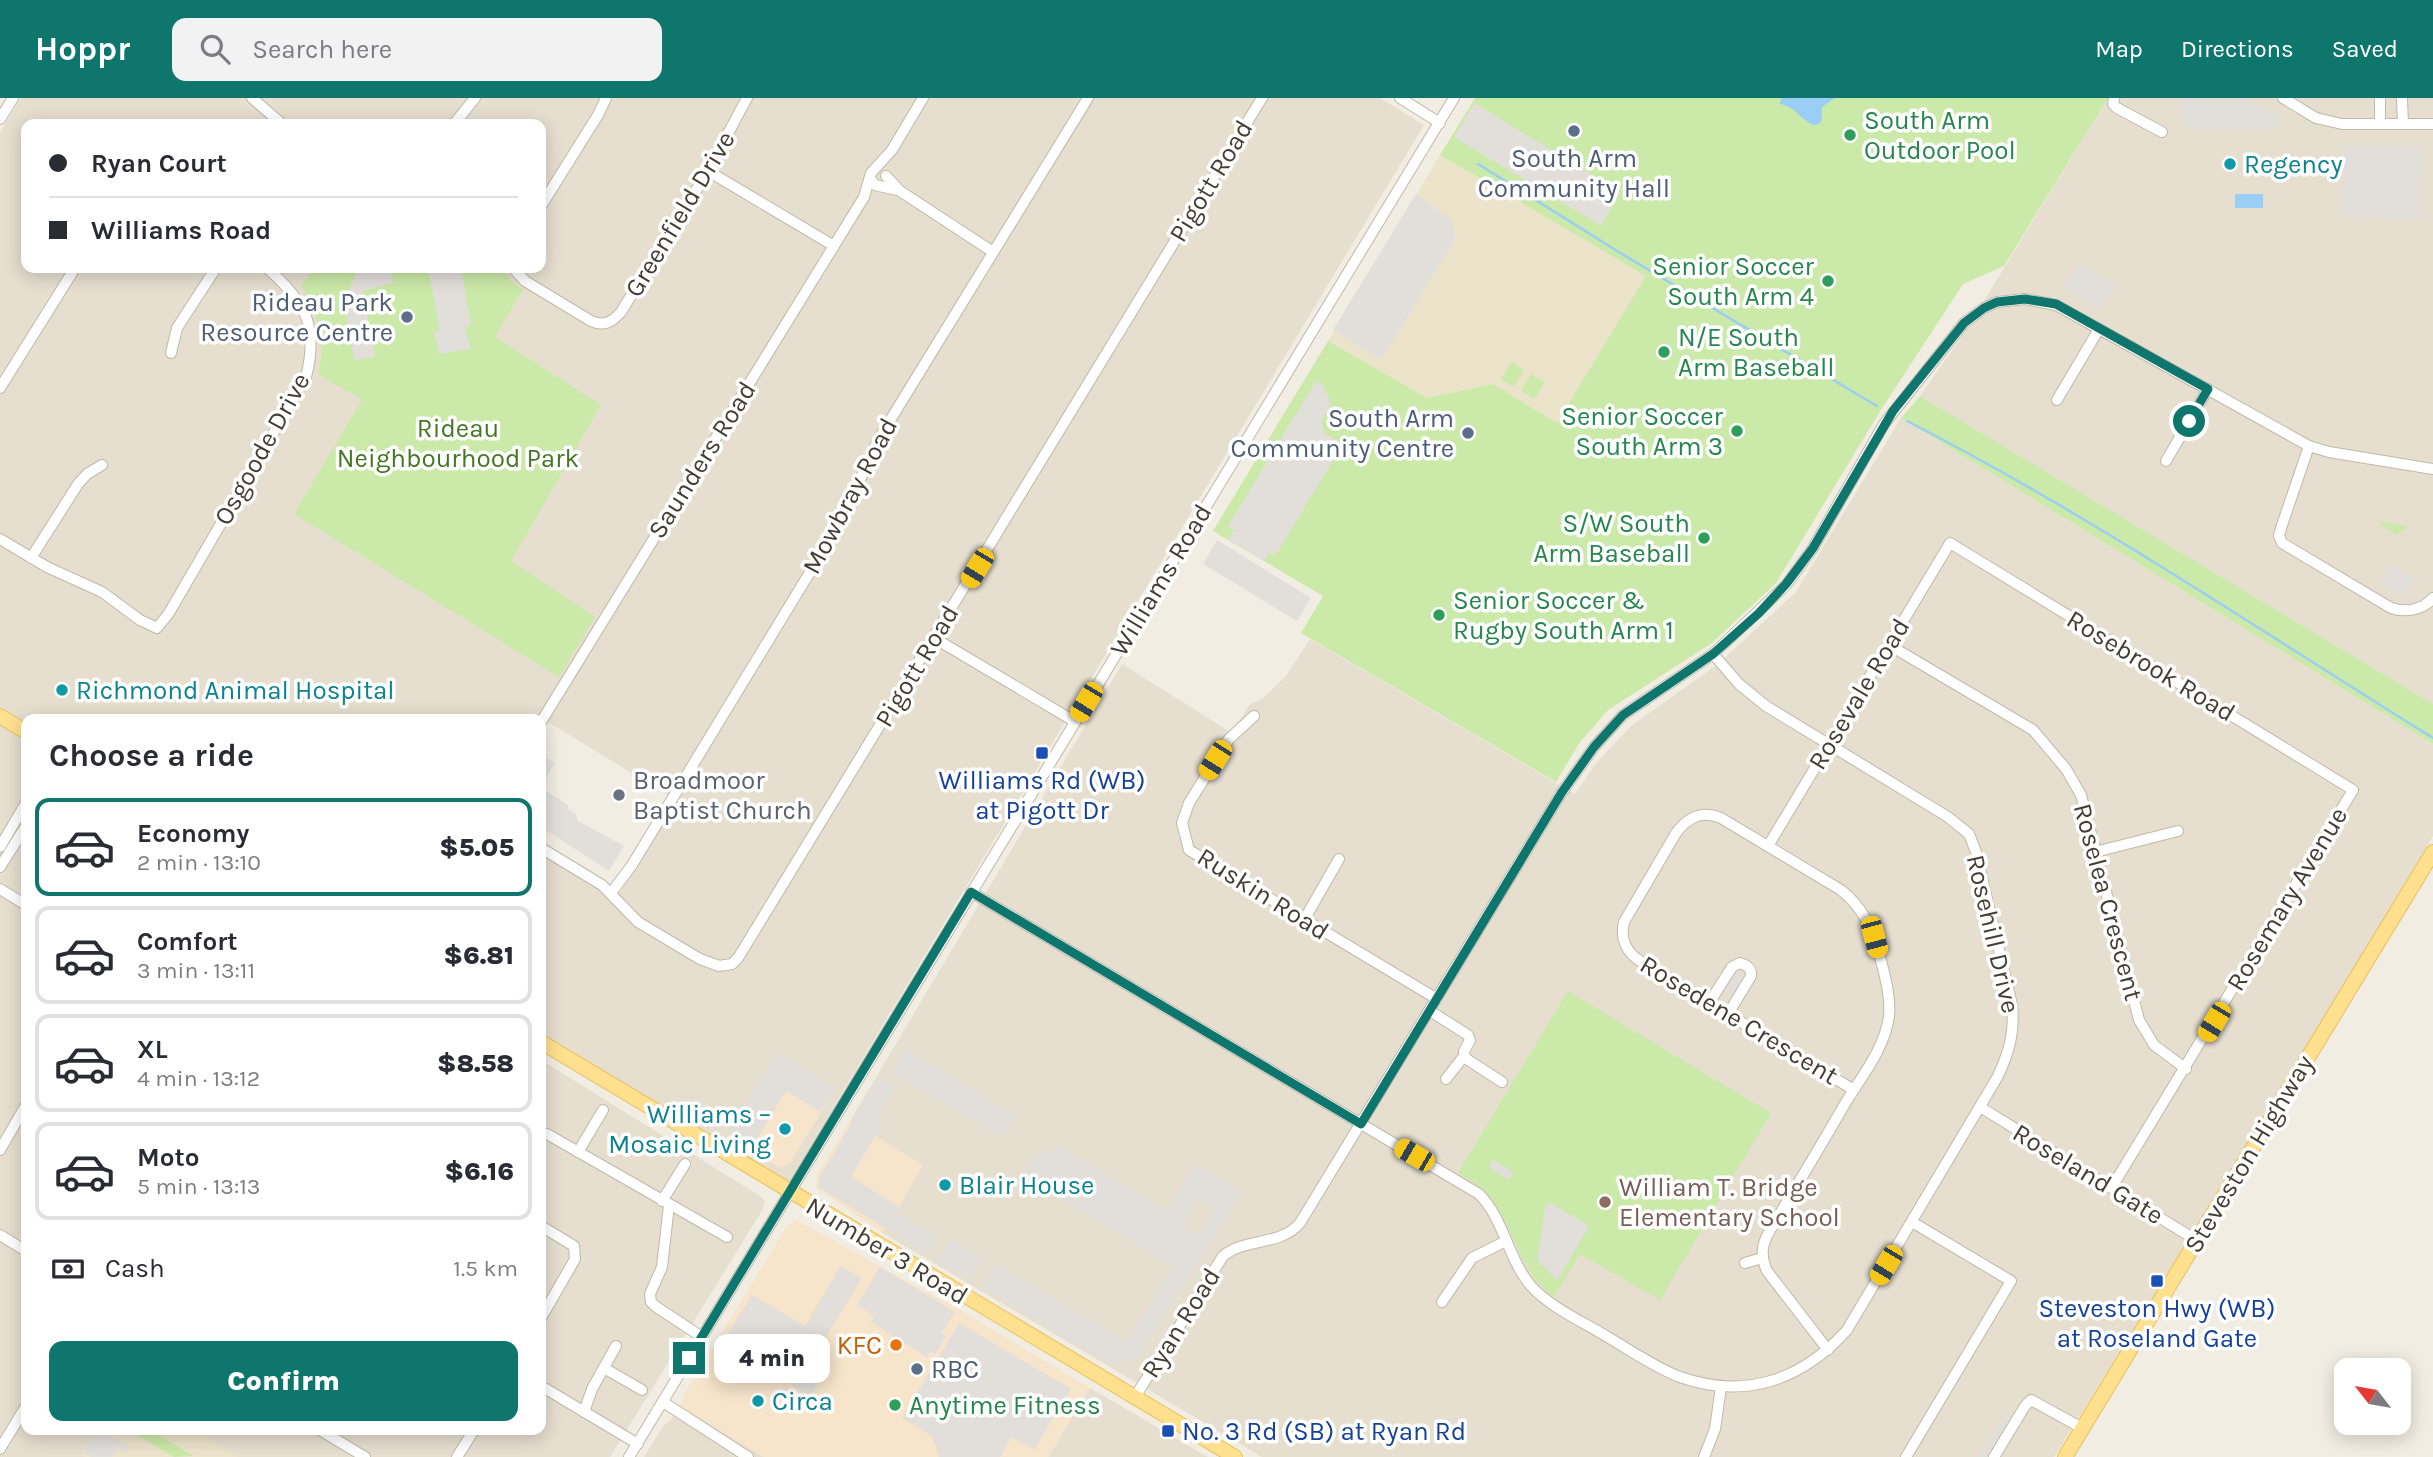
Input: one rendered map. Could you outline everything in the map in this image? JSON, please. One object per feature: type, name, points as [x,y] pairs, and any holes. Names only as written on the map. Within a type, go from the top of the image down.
[{"type":"main road","points":[[0,716],[21,729]]},
{"type":"main road","name":"Steveston Highway","points":[[2065,1457],[2433,852]]},
{"type":"main road","name":"Number 3 Road","points":[[546,1045],[1236,1457]]},
{"type":"street","points":[[0,119],[13,98]]},
{"type":"street","points":[[252,98],[276,119]]},
{"type":"street","points":[[458,119],[475,98]]},
{"type":"street","points":[[546,198],[606,98]]},
{"type":"street","name":"Greenfield Drive","points":[[518,273],[525,281],[591,321],[606,324],[621,312],[708,171],[747,98]]},
{"type":"street","name":"Saunders Road","points":[[546,714],[878,178],[923,98]]},
{"type":"street","name":"Mowbray Road","points":[[611,893],[632,865],[841,521],[874,447],[1088,98]]},
{"type":"street","name":"Pigott Road","points":[[546,851],[602,885],[638,922],[700,959],[719,966],[732,964],[750,940],[1262,98]]},
{"type":"street","points":[[1400,98],[1440,123]]},
{"type":"street","name":"Williams Road","points":[[629,1457],[1454,98]]},
{"type":"street","points":[[2114,98],[2113,104],[2117,108],[2162,132]]},
{"type":"street","points":[[2283,98],[2316,118],[2342,124],[2433,124]]},
{"type":"street","points":[[2380,98],[2381,124]]},
{"type":"street","points":[[2402,98],[2403,124]]},
{"type":"street","points":[[708,171],[834,246]]},
{"type":"street","points":[[878,178],[993,252]]},
{"type":"street","points":[[0,388],[72,273]]},
{"type":"street","points":[[171,353],[177,328],[213,273]]},
{"type":"street","name":"Osgoode Drive","points":[[32,558],[64,576],[102,592],[139,620],[157,628],[170,613],[306,377],[311,356],[312,338],[309,324],[299,301],[289,287],[273,273]]},
{"type":"street","name":"Ryan Road","points":[[1135,1397],[1223,1256],[1232,1250],[1281,1238],[1300,1223],[1562,792],[1594,747],[1623,715],[1713,654],[1759,613],[1786,584],[1813,548],[1884,424],[1924,371],[1973,316],[1997,302],[2025,299],[2056,304],[2309,446],[2329,452],[2433,469]]},
{"type":"street","points":[[2057,400],[2099,328]]},
{"type":"street","points":[[2166,461],[2208,389]]},
{"type":"street","points":[[2309,446],[2275,540],[2390,608],[2403,611],[2419,608],[2433,598]]},
{"type":"street","points":[[0,539],[32,558],[78,484],[87,474],[102,465]]},
{"type":"street","name":"Rosevale Road","points":[[1768,846],[1950,543]]},
{"type":"street","name":"Rosebrook Road","points":[[1950,543],[2353,790]]},
{"type":"street","points":[[934,638],[1074,721]]},
{"type":"street","name":"Roselea Crescent","points":[[1889,645],[2034,730],[2066,769],[2081,795],[2139,1020],[2154,1045],[2186,1069]]},
{"type":"street","name":"Rosehill Drive","points":[[971,892],[1479,1194],[1492,1210],[1527,1281],[1552,1303],[1682,1378],[1721,1387],[1750,1386],[1781,1379],[1805,1367],[1828,1350],[1847,1330],[1980,1107],[2008,1055],[2014,1024],[2008,981],[1969,834],[1958,823],[1757,700],[1713,654]]},
{"type":"street","name":"Ruskin Road","points":[[1254,716],[1229,739],[1189,803],[1182,822],[1189,850],[1437,999]]},
{"type":"street","name":"Rosemary Avenue","points":[[2112,1187],[2353,790]]},
{"type":"street","points":[[0,847],[21,811]]},
{"type":"street","name":"Rosedene Crescent","points":[[1768,846],[1721,818],[1708,814],[1687,820],[1676,833],[1628,916],[1622,933],[1625,944],[1635,958],[1854,1090]]},
{"type":"street","points":[[2095,852],[2178,831]]},
{"type":"street","points":[[0,867],[21,834]]},
{"type":"street","points":[[1768,846],[1846,895],[1862,911],[1872,931],[1888,990],[1889,1015],[1884,1037],[1762,1247],[1766,1270],[1828,1350]]},
{"type":"street","points":[[1304,920],[1339,859]]},
{"type":"street","points":[[0,888],[21,902]]},
{"type":"street","points":[[1710,1003],[1732,967],[1740,963],[1746,965],[1751,976],[1728,1014]]},
{"type":"street","points":[[1430,1011],[1468,1035],[1470,1040],[1464,1056],[1446,1080]]},
{"type":"street","points":[[1464,1056],[1469,1062],[1502,1082]]},
{"type":"street","name":"Roseland Gate","points":[[1980,1107],[2196,1240]]},
{"type":"street","points":[[578,1152],[603,1110]]},
{"type":"street","points":[[0,1150],[21,1114]]},
{"type":"street","points":[[547,1134],[727,1237]]},
{"type":"street","points":[[685,1164],[665,1203],[662,1267],[650,1298],[655,1306],[702,1336]]},
{"type":"street","points":[[1906,1457],[2011,1281],[1912,1222]]},
{"type":"street","points":[[546,1229],[574,1246],[575,1259],[546,1309]]},
{"type":"street","points":[[0,1235],[21,1248]]},
{"type":"street","points":[[1442,1302],[1472,1258],[1506,1241]]},
{"type":"street","points":[[1745,1263],[1762,1258]]},
{"type":"street","points":[[584,1412],[592,1389],[617,1346]]},
{"type":"street","points":[[604,1368],[642,1390]]},
{"type":"street","points":[[1704,1457],[1715,1429],[1721,1387]]},
{"type":"street","points":[[546,1389],[638,1444]]},
{"type":"street","points":[[1994,1457],[2031,1400],[2082,1428]]},
{"type":"street","points":[[663,1402],[748,1457]]},
{"type":"street","points":[[0,1449],[21,1414]]},
{"type":"street","points":[[328,1435],[365,1457]]},
{"type":"street","points":[[457,1457],[471,1435]]},
{"type":"shaded area","points":[[21,98],[1380,98],[1424,125],[786,1186],[546,1042],[546,849],[619,894],[677,801],[546,721],[546,714],[21,714],[21,720],[0,707],[0,132]]},
{"type":"shaded area","points":[[2108,98],[2433,98],[2433,704],[1920,396],[1965,332]]},
{"type":"shaded area","points":[[2182,98],[2239,98],[2278,114],[2279,129],[2191,130],[2182,121]]},
{"type":"shaded area","points":[[1474,103],[1620,192],[1601,226],[1454,137]]},
{"type":"shaded area","points":[[2344,146],[2422,146],[2419,220],[2341,216]]},
{"type":"shaded area","points":[[1440,155],[1647,276],[1557,423],[1493,384],[1427,398],[1328,341]]},
{"type":"shaded area","points":[[1416,194],[1451,220],[1456,238],[1381,360],[1333,330]]},
{"type":"shaded area","points":[[2078,264],[2115,284],[2101,309],[2064,288]]},
{"type":"shaded area","points":[[356,273],[391,273],[393,283],[363,291],[375,357],[354,360],[344,303]]},
{"type":"shaded area","points":[[429,273],[462,273],[471,325],[465,327],[470,349],[439,354],[434,332],[440,331]]},
{"type":"shaded area","points":[[1316,381],[1323,385],[1331,404],[1321,422],[1324,433],[1343,444],[1275,556],[1269,553],[1264,561],[1228,539],[1234,530],[1228,526]]},
{"type":"shaded area","points":[[1901,418],[2433,744],[2433,836],[2241,1156],[2054,1457],[1262,1457],[883,1233],[923,1165],[850,1121],[1122,664],[1232,733],[1250,704],[1262,699],[1286,676],[1310,639],[1575,794],[1596,763],[1631,726],[1718,664],[1796,592]]},
{"type":"shaded area","points":[[1217,540],[1311,598],[1297,621],[1203,564]]},
{"type":"shaded area","points":[[2390,564],[2415,579],[2405,595],[2397,591],[2395,593],[2379,583]]},
{"type":"shaded area","points":[[0,724],[21,737],[21,1435],[546,1435],[546,1063],[765,1201],[763,1209],[610,1457],[0,1457]]},
{"type":"shaded area","points":[[546,758],[555,763],[546,778]]},
{"type":"shaded area","points":[[546,791],[568,805],[568,809],[576,814],[578,821],[624,846],[609,871],[546,830]]},
{"type":"shaded area","points":[[1735,972],[1745,978],[1734,996],[1724,990]]},
{"type":"shaded area","points":[[904,1049],[1015,1115],[1002,1138],[891,1072]]},
{"type":"shaded area","points":[[777,1052],[836,1088],[790,1164],[780,1168],[727,1138]]},
{"type":"shaded area","points":[[777,1052],[836,1088],[821,1112],[786,1091],[752,1147],[729,1133]]},
{"type":"shaded area","points":[[879,1077],[896,1087],[876,1121],[882,1125],[851,1177],[898,1206],[895,1211],[938,1237],[928,1254],[819,1188],[819,1178]]},
{"type":"shaded area","points":[[850,1121],[923,1165],[883,1233],[816,1188],[817,1175]]},
{"type":"shaded area","points":[[1058,1146],[1167,1211],[1195,1164],[1242,1192],[1134,1363],[1122,1357],[1116,1367],[982,1287],[996,1264],[1127,1342],[1173,1266],[1039,1186],[1033,1195],[1017,1185],[1040,1148],[1054,1152]],"holes":[[[1198,1198],[1215,1207],[1198,1236],[1181,1227]]]},
{"type":"shaded area","points":[[1493,1160],[1513,1172],[1509,1180],[1489,1168]]},
{"type":"shaded area","points":[[1549,1202],[1589,1226],[1557,1281],[1537,1260],[1545,1209]]},
{"type":"shaded area","points":[[796,1220],[963,1312],[1090,1388],[1048,1457],[764,1457],[680,1406],[685,1393],[787,1226]]},
{"type":"shaded area","points":[[951,1239],[982,1257],[971,1276],[964,1277],[938,1261]]},
{"type":"shaded area","points":[[841,1266],[862,1278],[805,1371],[820,1381],[810,1396],[722,1343],[752,1295],[805,1326]]},
{"type":"shaded area","points":[[880,1267],[955,1312],[942,1332],[946,1336],[935,1354],[930,1352],[927,1357],[871,1322],[874,1316],[857,1305]]},
{"type":"shaded area","points":[[959,1323],[1071,1389],[1034,1450],[1012,1437],[1000,1457],[939,1457],[932,1436],[902,1418]]},
{"type":"shaded area","points":[[1090,1388],[1208,1457],[1048,1457]]},
{"type":"shaded area","points":[[680,1406],[764,1457],[644,1457],[664,1425],[672,1419]]},
{"type":"shaded area","points":[[2005,1413],[2012,1417],[1989,1457],[1978,1457]]},
{"type":"shaded area","points":[[93,1435],[202,1435],[239,1457],[84,1457],[81,1455]]},
{"type":"shaded area","points":[[95,1435],[108,1435],[129,1446],[126,1452],[118,1447],[112,1457],[92,1457],[84,1452]]},
{"type":"green space","points":[[1475,98],[2108,98],[2004,266],[1963,284],[1879,413],[1776,583],[1712,643],[1608,710],[1580,742],[1556,782],[1301,633],[1323,596],[1213,531],[1328,341],[1427,398],[1493,384],[1557,423],[1646,276],[1440,155]]},
{"type":"green space","name":"Rideau Neighbourhood Park","points":[[312,273],[506,273],[510,281],[523,289],[495,337],[601,405],[511,561],[595,617],[559,677],[294,514],[362,400],[318,374],[321,362],[319,328],[301,285]]},
{"type":"green space","points":[[1511,362],[1524,370],[1514,387],[1501,379]]},
{"type":"green space","points":[[1531,374],[1545,382],[1534,399],[1521,391]]},
{"type":"green space","points":[[1920,396],[2433,704],[2433,744],[1901,418]]},
{"type":"green space","points":[[2377,521],[2406,526],[2407,527],[2396,535]]},
{"type":"green space","points":[[1568,991],[1771,1113],[1660,1300],[1580,1254],[1554,1297],[1532,1274],[1495,1205],[1482,1189],[1458,1173]]},
{"type":"green space","points":[[137,1435],[158,1435],[193,1456],[174,1457]]},
{"type":"water","points":[[1781,98],[1835,98],[1822,107],[1821,121],[1814,125],[1791,108],[1780,104]]},
{"type":"water","points":[[2235,194],[2263,194],[2263,208],[2235,208]]},
{"type":"waterway","points":[[1478,164],[1622,254],[1877,406]]},
{"type":"waterway","points":[[1907,421],[2108,534],[2433,738]]},
{"type":"place","name":"South Arm Community Hall","points":[[1574,131]]},
{"type":"place","name":"South Arm Outdoor Pool","points":[[1850,135]]},
{"type":"place","name":"Regency","points":[[2230,164]]},
{"type":"place","name":"Senior Soccer South Arm 4","points":[[1828,281]]},
{"type":"place","name":"Rideau Park Resource Centre","points":[[407,317]]},
{"type":"place","name":"N/E South Arm Baseball","points":[[1664,352]]},
{"type":"place","name":"Senior Soccer South Arm 3","points":[[1737,431]]},
{"type":"place","name":"South Arm Community Centre","points":[[1468,433]]},
{"type":"place","name":"S/W South Arm Baseball","points":[[1704,538]]},
{"type":"place","name":"Senior Soccer & Rugby South Arm 1","points":[[1439,615]]},
{"type":"place","name":"Richmond Animal Hospital","points":[[62,690]]},
{"type":"place","name":"Williams Rd (WB) at Pigott Dr","points":[[1042,753]]},
{"type":"place","name":"Broadmoor Baptist Church","points":[[619,795]]},
{"type":"place","name":"Williams – Mosaic Living","points":[[785,1129]]},
{"type":"place","name":"Blair House","points":[[945,1185]]},
{"type":"place","name":"William T. Bridge Elementary School","points":[[1605,1202]]},
{"type":"place","name":"Steveston Hwy (WB) at Roseland Gate","points":[[2157,1281]]},
{"type":"place","name":"KFC","points":[[896,1345]]},
{"type":"place","name":"RBC","points":[[917,1369]]},
{"type":"place","name":"Circa","points":[[758,1401]]},
{"type":"place","name":"Anytime Fitness","points":[[895,1405]]},
{"type":"place","name":"No. 3 Rd (SB) at Ryan Rd","points":[[1168,1431]]},
{"type":"route","points":[[689,1358],[971,892],[1361,1124],[1562,792],[1594,747],[1623,715],[1713,654],[1759,613],[1786,584],[1813,548],[1884,424],[1964,323],[1997,302],[2025,299],[2056,304],[2208,389],[2189,421]]}]
